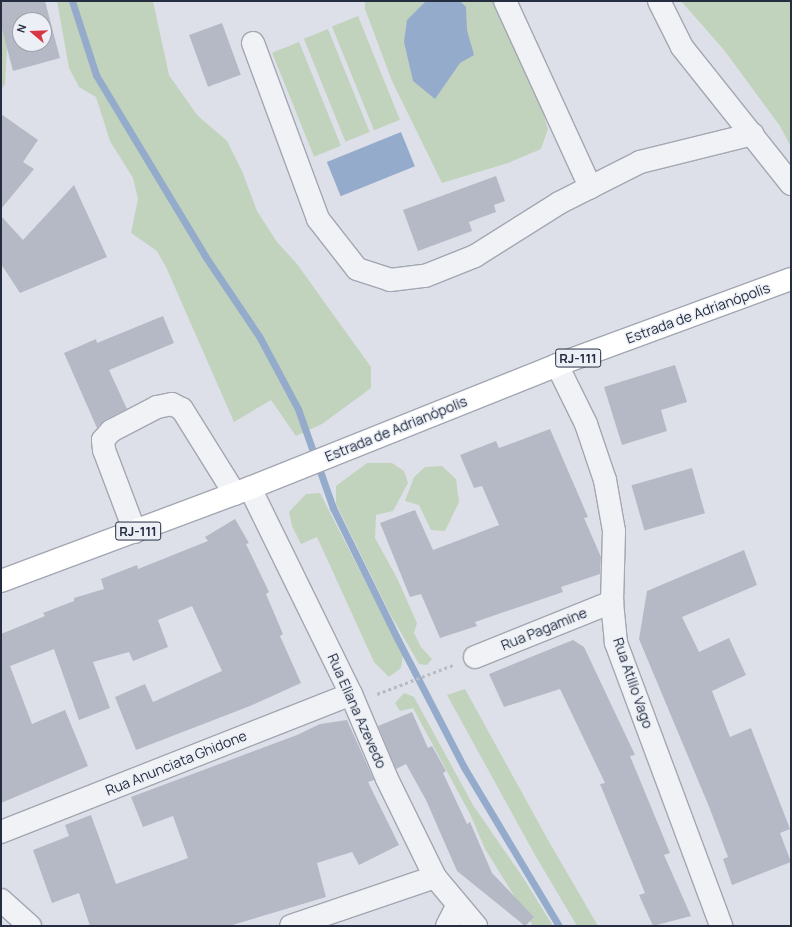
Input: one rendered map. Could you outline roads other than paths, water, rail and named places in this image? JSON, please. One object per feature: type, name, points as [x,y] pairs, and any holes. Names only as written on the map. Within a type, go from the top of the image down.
[{"type":"main road","name":"Estrada de Adrianópolis","points":[[1,581],[243,491],[557,365],[791,279]]},
{"type":"street","points":[[505,1],[590,187]]},
{"type":"street","points":[[659,1],[682,48],[717,93],[753,134],[791,184]]},
{"type":"street","points":[[253,43],[318,219],[357,270],[390,280],[425,276],[475,256],[559,203],[640,162],[753,134]]},
{"type":"street","name":"Rua Atilio Vago","points":[[557,365],[586,424],[605,480],[614,531],[612,602],[616,643],[721,926]]},
{"type":"street","name":"Rua Eliana Azevedo","points":[[135,532],[104,450],[103,440],[111,431],[157,407],[172,404],[182,409],[243,491],[351,694],[387,779],[435,877],[457,906],[476,926]]},
{"type":"street","name":"Rua Pagamine","points":[[475,657],[612,602]]},
{"type":"street","name":"Rua Anunciata Ghidone","points":[[1,832],[351,694]]},
{"type":"street","points":[[291,926],[435,877]]},
{"type":"street","points":[[1,900],[30,926]]},
{"type":"street","points":[[447,926],[457,906]]},
{"type":"water","points":[[426,1],[460,1],[466,7],[467,30],[474,55],[460,63],[435,99],[413,81],[404,42],[407,20]]},
{"type":"water","points":[[401,132],[415,166],[341,196],[327,162]]},
{"type":"waterway","points":[[72,1],[96,75],[205,256],[259,336],[298,409],[333,508],[398,640],[465,769],[559,926]]}]
